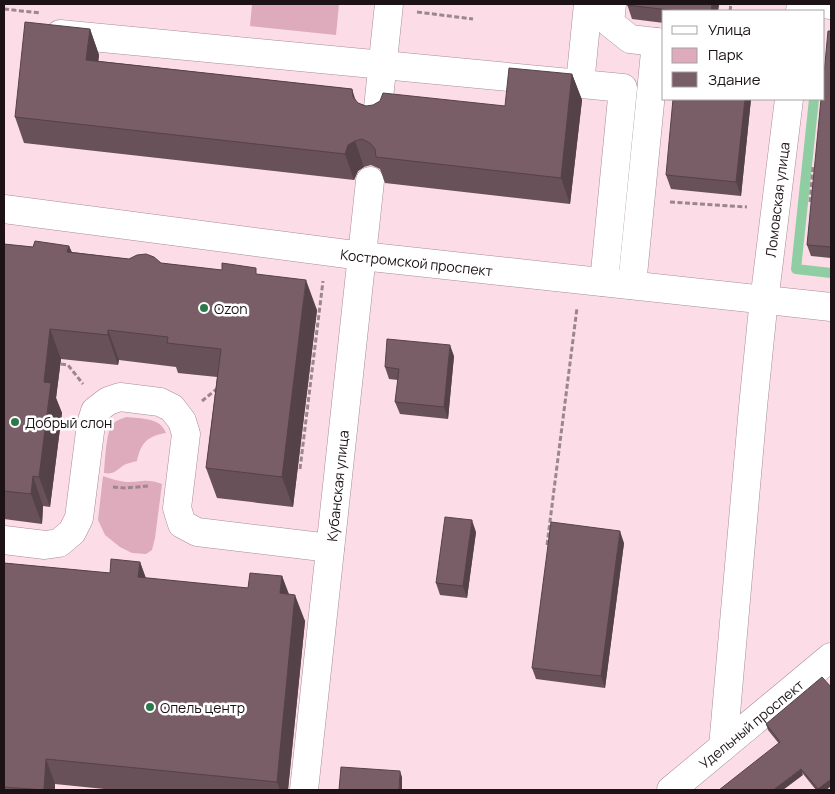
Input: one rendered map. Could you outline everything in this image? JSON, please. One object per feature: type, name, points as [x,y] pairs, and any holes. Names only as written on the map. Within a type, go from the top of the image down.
[{"type":"street","points":[[377,117],[389,4]]},
{"type":"street","points":[[580,84],[588,4]]},
{"type":"street","points":[[612,4],[610,23],[630,39],[660,42],[640,200],[632,285]]},
{"type":"street","points":[[822,4],[831,5]]},
{"type":"street","points":[[60,34],[623,88],[604,282]]},
{"type":"street","name":"Ломовская улица","points":[[723,747],[753,407],[789,100]]},
{"type":"street","name":"Кубанская улица","points":[[304,790],[370,181]]},
{"type":"street","name":"Костромской проспект","points":[[4,209],[362,256],[831,307]]},
{"type":"street","points":[[4,540],[45,545],[59,542],[72,532],[79,518],[91,424],[95,411],[108,401],[120,397],[160,402],[172,408],[182,421],[186,434],[178,508],[182,524],[197,532],[330,548]]},
{"type":"street","name":"Удельный проспект","points":[[671,790],[831,658]]},
{"type":"path","points":[[453,17],[473,19]]},
{"type":"path","points":[[810,202],[813,171]]},
{"type":"path","points":[[812,182],[818,182]]},
{"type":"path","points":[[640,200],[775,209]]},
{"type":"path","points":[[300,469],[323,277]]},
{"type":"path","points":[[547,545],[577,304]]},
{"type":"path","points":[[320,305],[329,306]]},
{"type":"path","points":[[61,364],[68,365],[83,385]]},
{"type":"path","points":[[197,405],[224,384]]},
{"type":"path","points":[[84,475],[112,486],[125,488],[150,486],[159,490],[179,493]]},
{"type":"green space","points":[[252,4],[339,4],[336,35],[250,26]]},
{"type":"green space","points":[[126,417],[155,421],[166,433],[154,436],[146,441],[137,461],[124,465],[112,473],[104,473],[108,434],[115,422]]},
{"type":"green space","points":[[103,476],[126,482],[148,481],[162,484],[155,538],[152,550],[146,554],[132,553],[120,547],[105,535],[98,520]]},
{"type":"building","points":[[712,4],[711,10],[669,10],[627,5]]},
{"type":"building","points":[[25,22],[90,29],[86,60],[352,89],[353,97],[358,103],[366,106],[380,101],[383,93],[505,106],[509,68],[572,74],[561,178],[376,157],[375,149],[370,143],[362,139],[348,145],[345,154],[15,117]]},
{"type":"building","points":[[828,31],[831,31],[831,247],[807,245],[821,100],[825,100],[825,63]]},
{"type":"building","points":[[673,100],[745,100],[736,182],[666,175]]},
{"type":"building","points":[[35,241],[69,246],[67,252],[129,259],[137,255],[146,254],[154,257],[161,263],[222,270],[222,263],[256,268],[256,274],[306,280],[282,477],[206,468],[221,349],[167,343],[168,337],[108,330],[108,335],[50,329],[44,382],[51,383],[39,477],[33,476],[31,494],[4,491],[4,244],[33,247]]},
{"type":"building","points":[[387,339],[450,345],[444,407],[395,402],[399,369],[385,367]]},
{"type":"building","points":[[445,517],[472,520],[463,586],[436,583]]},
{"type":"building","points":[[551,522],[620,531],[601,676],[532,668]]},
{"type":"building","name":"Опель центр","points":[[111,559],[140,562],[138,577],[248,588],[250,573],[282,576],[280,593],[295,595],[277,782],[46,759],[44,790],[4,787],[4,563],[110,573]]},
{"type":"building","points":[[822,677],[831,687],[831,781],[818,789],[801,769],[773,790],[719,790],[780,742],[766,724]]},
{"type":"building","points":[[341,767],[400,771],[399,790],[339,790]]},
{"type":"waterway","points":[[814,100],[796,269],[831,273]]},
{"type":"place","name":"Ozon","points":[[204,308]]},
{"type":"place","name":"Добрый слон","points":[[15,422]]},
{"type":"place","name":"Опель центр","points":[[150,707]]}]
